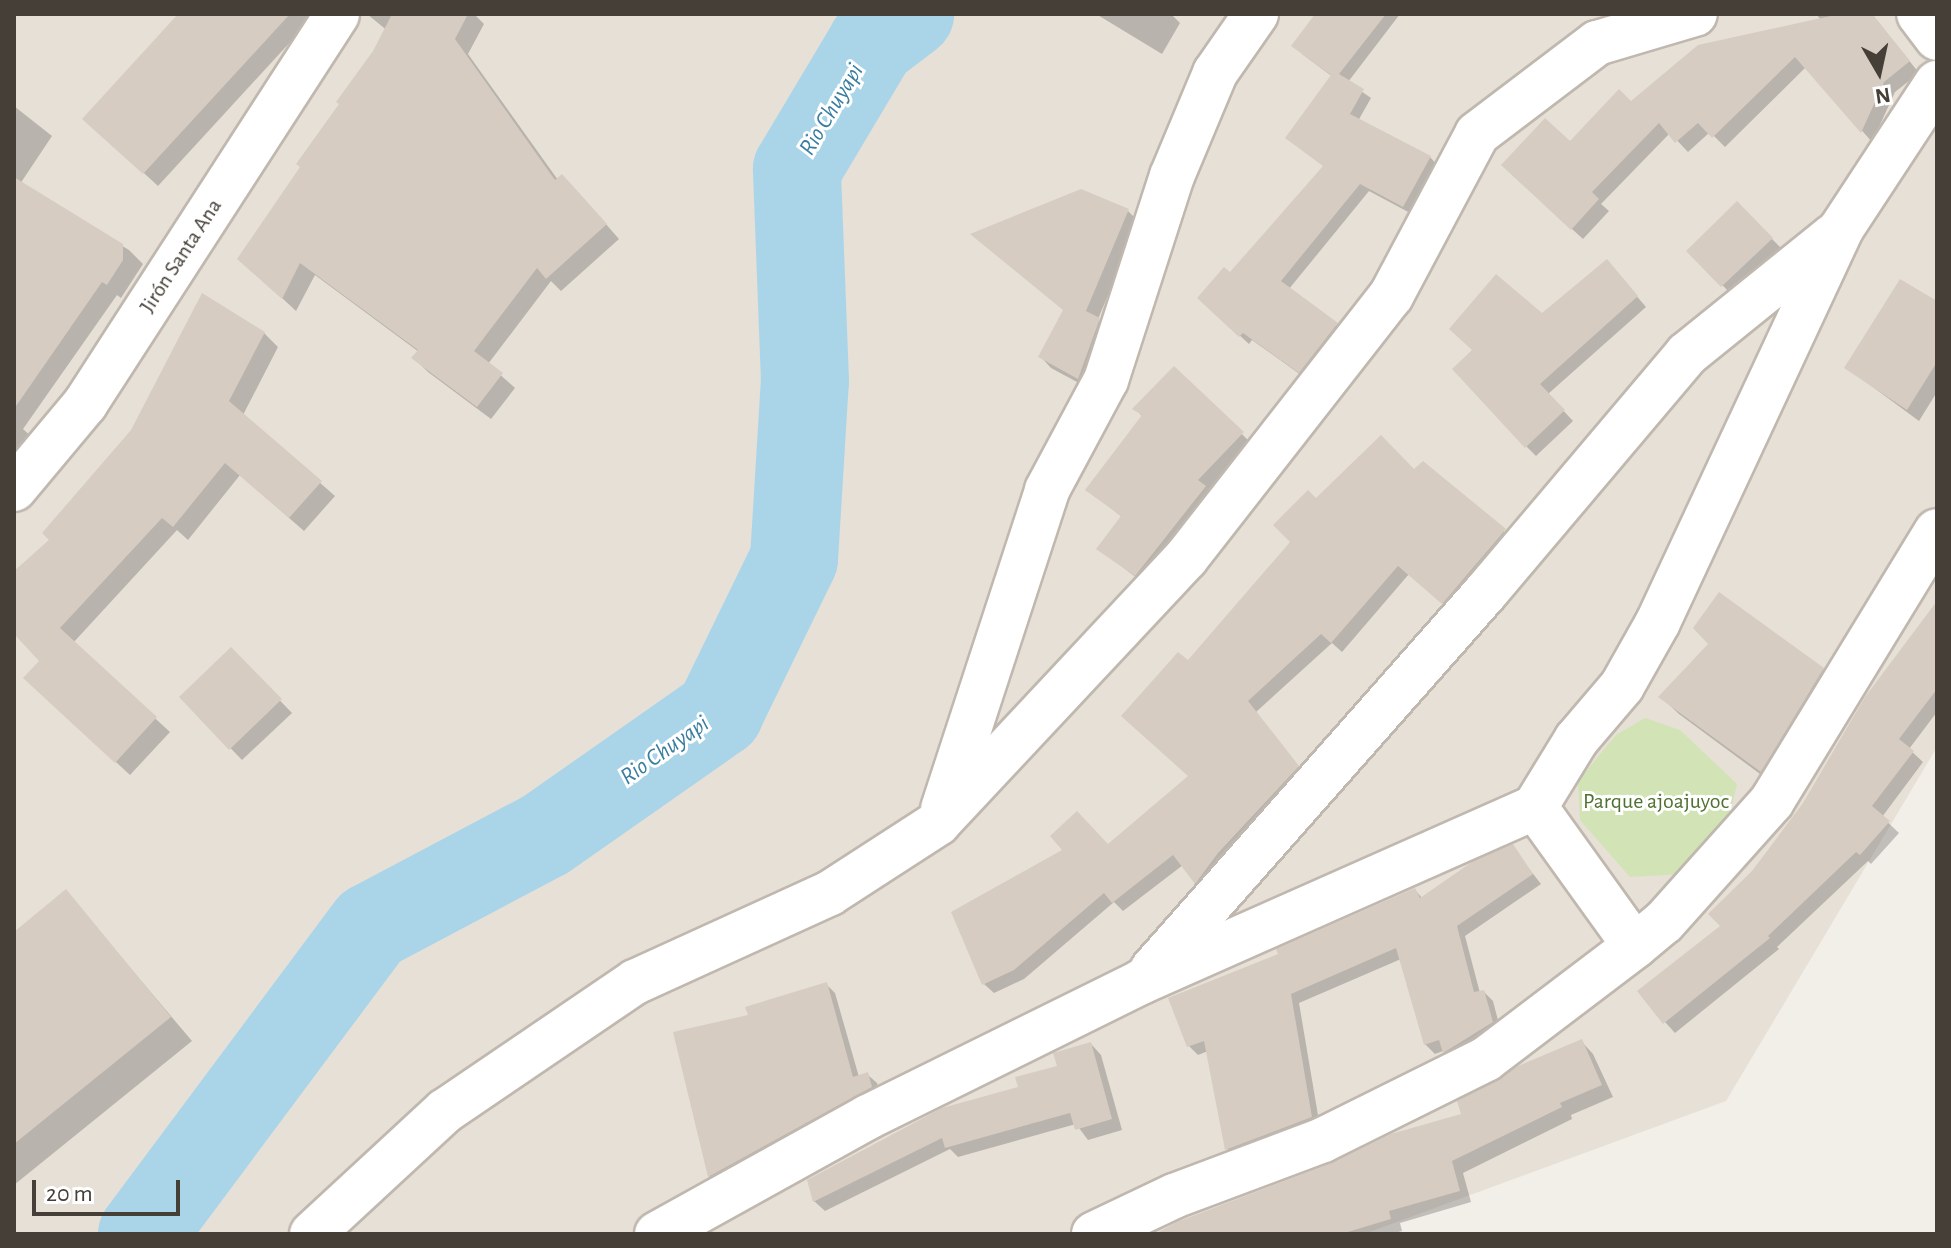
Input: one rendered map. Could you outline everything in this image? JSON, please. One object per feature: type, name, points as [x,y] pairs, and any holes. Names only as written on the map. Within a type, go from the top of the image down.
[{"type":"street","points":[[938,823],[1047,490],[1106,380],[1172,176],[1215,73],[1256,14]]},
{"type":"street","points":[[312,1234],[445,1111],[635,982],[830,893],[938,823],[1186,558],[1391,296],[1477,134],[1597,43],[1695,14]]},
{"type":"street","points":[[1919,14],[1937,38]]},
{"type":"street","name":"Jirón Santa Ana","points":[[14,489],[85,404],[327,19]]},
{"type":"street","points":[[657,1234],[868,1117],[1141,982],[1535,807],[1576,740],[1622,686],[1658,622],[1841,229],[1937,83]]},
{"type":"street","points":[[1141,982],[1486,592],[1687,354],[1841,229]]},
{"type":"street","points":[[1094,1234],[1174,1196],[1323,1140],[1486,1059],[1664,922],[1772,801],[1937,531]]},
{"type":"street","points":[[1535,807],[1635,946]]},
{"type":"shaded area","points":[[14,14],[1937,14],[1937,747],[1726,1101],[1364,1234],[14,1234]]},
{"type":"green space","name":"Parque ajoajuyoc","points":[[1645,718],[1680,730],[1737,784],[1727,826],[1682,874],[1630,877],[1580,820],[1578,781],[1616,735]]},
{"type":"building","points":[[178,14],[290,14],[143,174],[82,119]]},
{"type":"building","points":[[392,14],[468,14],[455,39],[555,180],[562,174],[607,224],[546,279],[537,268],[474,351],[503,373],[477,407],[411,358],[418,350],[300,263],[282,299],[237,259],[300,167],[296,164],[373,51]]},
{"type":"building","points":[[1315,14],[1386,14],[1339,74],[1364,89],[1350,114],[1431,156],[1403,207],[1360,184],[1281,281],[1338,323],[1299,373],[1243,333],[1239,337],[1197,298],[1224,267],[1230,272],[1323,166],[1285,138],[1331,75],[1291,46]]},
{"type":"building","points":[[1840,14],[1872,14],[1910,61],[1884,82],[1861,133],[1795,57],[1712,138],[1698,123],[1675,143],[1659,123],[1592,192],[1599,199],[1571,230],[1501,165],[1545,118],[1570,141],[1619,89],[1631,101],[1698,45]]},
{"type":"building","points":[[14,177],[123,244],[123,260],[107,285],[102,282],[14,409]]},
{"type":"building","points":[[1081,189],[1129,209],[1086,311],[1100,318],[1078,379],[1038,357],[1063,310],[970,234]]},
{"type":"building","points":[[1737,201],[1773,238],[1721,287],[1686,251]]},
{"type":"building","points":[[1607,259],[1638,296],[1540,384],[1565,410],[1525,448],[1452,369],[1472,350],[1449,329],[1496,274],[1542,313]]},
{"type":"building","points":[[1900,279],[1937,301],[1937,362],[1907,410],[1844,368]]},
{"type":"building","points":[[202,293],[265,332],[229,401],[322,481],[289,518],[225,463],[173,527],[162,518],[60,628],[157,717],[115,763],[23,678],[39,661],[14,634],[14,571],[49,540],[42,533],[131,430]]},
{"type":"building","points":[[1174,366],[1244,432],[1198,480],[1206,486],[1135,576],[1096,549],[1121,516],[1085,490],[1142,415],[1132,409]]},
{"type":"building","points":[[1381,435],[1414,469],[1423,461],[1506,529],[1442,604],[1398,566],[1331,643],[1321,634],[1248,701],[1299,766],[1218,853],[1195,884],[1173,855],[1112,903],[1104,893],[1014,970],[982,985],[951,912],[1062,850],[1050,836],[1077,811],[1108,844],[1188,776],[1121,716],[1178,652],[1188,660],[1290,542],[1273,525],[1308,490],[1316,498]]},
{"type":"building","points":[[1719,592],[1824,668],[1761,772],[1658,697],[1708,644],[1693,628]]},
{"type":"building","points":[[1937,601],[1937,689],[1899,739],[1914,751],[1872,806],[1890,821],[1860,855],[1856,852],[1768,936],[1770,938],[1663,1024],[1637,991],[1720,926],[1708,914],[1752,871],[1803,803],[1865,697]]},
{"type":"building","points":[[231,647],[282,699],[229,750],[179,697]]},
{"type":"building","points":[[1513,844],[1533,874],[1457,926],[1474,992],[1484,990],[1493,1022],[1443,1053],[1439,1040],[1424,1045],[1396,948],[1291,994],[1312,1117],[1225,1150],[1204,1041],[1187,1047],[1168,998],[1278,954],[1276,949],[1415,888],[1420,898],[1472,862]]},
{"type":"building","points":[[66,889],[171,1017],[14,1144],[14,932]]},
{"type":"building","points":[[827,982],[853,1077],[868,1072],[872,1087],[708,1177],[673,1032],[748,1015],[745,1007]]},
{"type":"building","points":[[1582,1039],[1602,1085],[1560,1103],[1562,1107],[1452,1161],[1460,1191],[1389,1211],[1391,1219],[1341,1234],[1155,1234],[1177,1222],[1332,1163],[1391,1134],[1461,1114],[1457,1101],[1518,1066]]},
{"type":"building","points":[[1091,1042],[1112,1119],[1075,1130],[1070,1113],[945,1148],[942,1138],[813,1202],[807,1180],[942,1108],[1018,1087],[1015,1077],[1057,1066],[1053,1053]]},
{"type":"waterway","name":"Rio Chuyapi","points":[[142,1234],[371,927],[545,835],[719,713],[794,559],[805,381],[797,169],[872,43],[910,14]]}]
